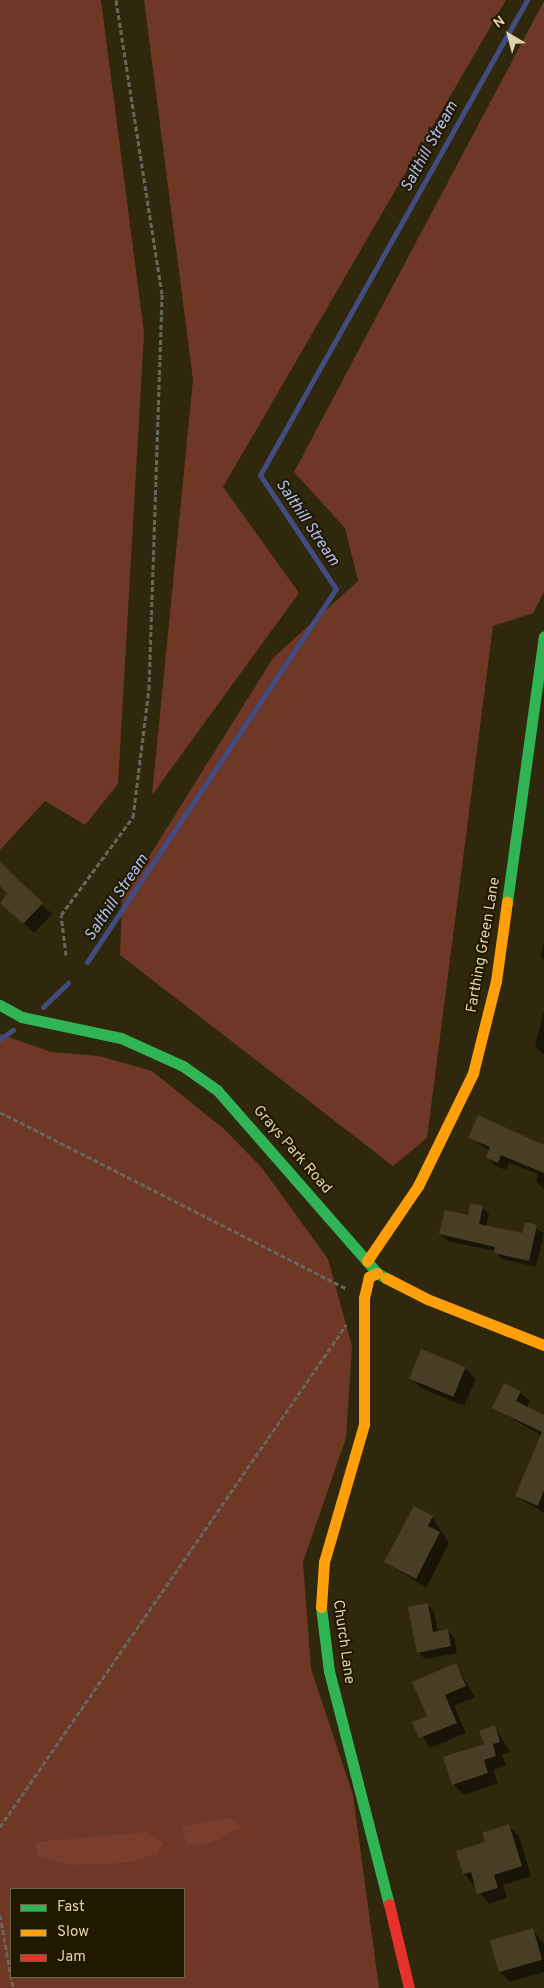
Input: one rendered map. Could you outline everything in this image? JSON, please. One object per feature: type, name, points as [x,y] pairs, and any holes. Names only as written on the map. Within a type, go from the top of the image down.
[{"type":"street","name":"Farthing Green Lane","points":[[367,1261],[418,1186],[473,1073],[496,981],[544,637]]},
{"type":"street","name":"Grays Park Road","points":[[0,1005],[22,1017],[121,1038],[183,1066],[217,1090],[377,1273],[427,1299],[544,1345]]},
{"type":"street","name":"Church Lane","points":[[377,1273],[369,1277],[364,1298],[364,1424],[324,1562],[321,1606],[329,1671],[366,1803],[409,1988]]},
{"type":"path","points":[[66,955],[61,915],[134,817],[149,689],[162,294],[116,0]]},
{"type":"path","points":[[0,1112],[364,1298]]},
{"type":"path","points":[[0,1828],[347,1322]]},
{"type":"path","points":[[0,1915],[10,1971]]},
{"type":"shaded area","points":[[0,0],[101,0],[144,333],[118,784],[85,825],[45,801],[0,850]]},
{"type":"shaded area","points":[[144,0],[506,0],[223,487],[299,593],[152,795],[193,380]]},
{"type":"shaded area","points":[[544,1],[544,592],[533,613],[493,626],[427,1138],[393,1166],[120,955],[122,900],[273,658],[358,581],[345,528],[294,472]]},
{"type":"shaded area","points":[[0,1034],[51,1052],[99,1056],[152,1071],[224,1129],[262,1168],[328,1259],[352,1346],[346,1438],[303,1562],[311,1669],[353,1795],[379,1988],[0,1988]]},
{"type":"shaded area","points":[[231,1818],[241,1827],[210,1843],[188,1846],[181,1827]]},
{"type":"shaded area","points":[[147,1832],[163,1843],[157,1854],[126,1863],[69,1865],[37,1856],[36,1842]]},
{"type":"building","points":[[0,862],[43,903],[23,924],[0,903],[7,893],[0,886]]},
{"type":"building","points":[[478,1115],[544,1145],[544,1173],[501,1155],[498,1163],[486,1158],[490,1147],[468,1138]]},
{"type":"building","points":[[470,1203],[483,1206],[479,1224],[522,1233],[525,1222],[537,1225],[529,1261],[494,1253],[495,1247],[439,1234],[445,1210],[468,1215]]},
{"type":"building","points":[[421,1349],[466,1367],[454,1397],[409,1379]]},
{"type":"building","points":[[504,1383],[521,1391],[516,1401],[544,1415],[544,1490],[538,1506],[515,1496],[542,1432],[492,1408]]},
{"type":"building","points":[[414,1506],[433,1516],[428,1526],[440,1532],[416,1579],[384,1562]]},
{"type":"building","points":[[428,1603],[433,1632],[448,1629],[451,1646],[417,1653],[408,1607]]},
{"type":"building","points":[[456,1663],[466,1686],[445,1695],[457,1723],[419,1738],[412,1722],[427,1716],[412,1682]]},
{"type":"building","points":[[495,1725],[500,1742],[493,1744],[496,1756],[484,1760],[488,1773],[452,1785],[443,1757],[484,1744],[479,1731]]},
{"type":"building","points":[[509,1824],[522,1866],[494,1875],[498,1888],[477,1894],[471,1872],[463,1874],[456,1851],[485,1842],[482,1833]]},
{"type":"building","points":[[533,1928],[542,1960],[499,1972],[490,1940]]},
{"type":"waterway","name":"Salthill Stream","points":[[87,962],[336,589],[260,475],[527,0]]},
{"type":"waterway","name":"Salthill Stream","points":[[43,1007],[68,983]]},
{"type":"waterway","name":"Salthill Stream","points":[[0,1039],[13,1030]]},
{"type":"traffic: fast","points":[[507,902],[544,637]]},
{"type":"traffic: fast","points":[[0,1005],[22,1017],[121,1038],[183,1066],[217,1090],[377,1273],[386,1278]]},
{"type":"traffic: fast","points":[[321,1607],[329,1671],[389,1904]]},
{"type":"traffic: slow","points":[[367,1261],[418,1186],[473,1073],[496,981],[507,902]]},
{"type":"traffic: slow","points":[[321,1607],[324,1562],[364,1424],[364,1298],[369,1277],[377,1273]]},
{"type":"traffic: slow","points":[[386,1278],[427,1299],[544,1345]]},
{"type":"traffic: jam","points":[[389,1904],[409,1988]]}]
